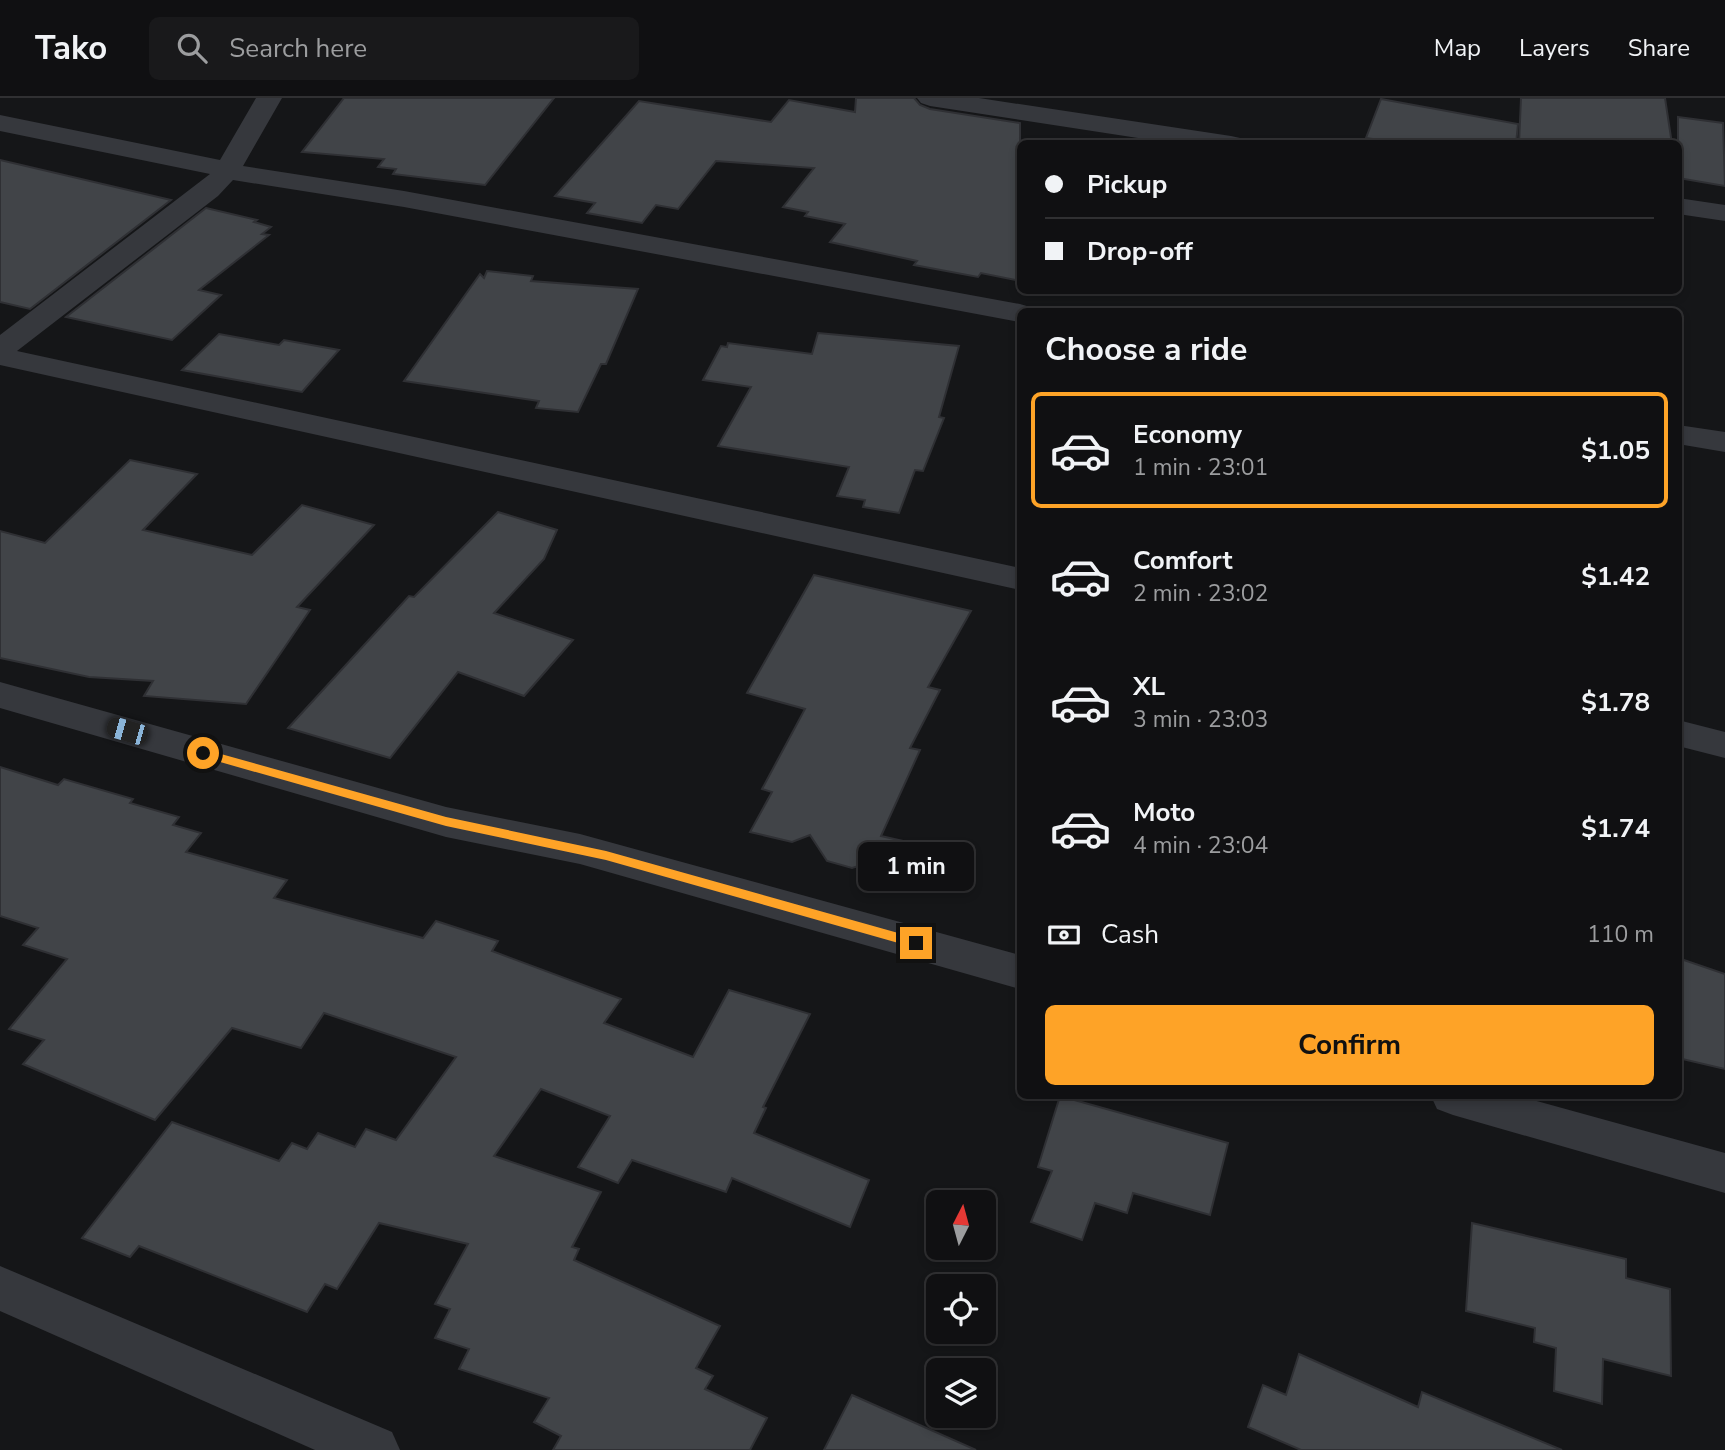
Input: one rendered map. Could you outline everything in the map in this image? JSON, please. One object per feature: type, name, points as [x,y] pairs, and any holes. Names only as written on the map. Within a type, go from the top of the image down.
[{"type":"street","points":[[0,349],[157,233],[209,190],[227,170],[269,98]]},
{"type":"street","points":[[930,98],[1205,140]]},
{"type":"street","points":[[0,123],[205,163],[227,170],[404,199],[1017,312]]},
{"type":"street","points":[[1682,207],[1725,213]]},
{"type":"street","points":[[0,356],[1017,578]]},
{"type":"street","points":[[1682,435],[1725,442]]},
{"type":"street","points":[[0,695],[446,822],[580,849],[1017,971]]},
{"type":"street","points":[[1682,734],[1725,744]]},
{"type":"street","points":[[1464,1099],[1725,1173]]},
{"type":"street","points":[[0,1288],[374,1450]]},
{"type":"building","points":[[344,98],[554,98],[485,185],[393,174],[396,169],[378,167],[384,159],[302,152]]},
{"type":"building","points":[[856,98],[914,98],[920,105],[930,109],[1020,123],[1020,140],[1017,140],[1017,280],[981,273],[978,277],[914,265],[917,261],[830,242],[845,224],[805,216],[808,212],[783,207],[814,168],[716,161],[678,209],[656,205],[642,223],[587,213],[595,203],[555,196],[639,101],[771,122],[789,100],[855,112]]},
{"type":"building","points":[[1521,98],[1665,98],[1671,140],[1519,140]]},
{"type":"building","points":[[1381,99],[1518,124],[1516,140],[1366,138]]},
{"type":"building","points":[[1678,117],[1723,123],[1725,186],[1682,179],[1682,140],[1678,140]]},
{"type":"building","points":[[0,160],[171,200],[30,309],[0,302]]},
{"type":"building","points":[[206,208],[257,220],[254,222],[271,227],[262,234],[269,235],[199,290],[221,295],[172,340],[66,317]]},
{"type":"building","points":[[487,271],[533,276],[531,281],[638,289],[606,364],[601,364],[578,412],[536,408],[539,401],[404,381],[480,274],[484,278]]},
{"type":"building","points":[[818,333],[959,346],[939,417],[944,418],[923,471],[915,470],[899,513],[863,507],[865,500],[837,496],[849,467],[718,446],[751,387],[703,380],[721,346],[727,347],[728,343],[812,354]]},
{"type":"building","points":[[219,334],[279,345],[284,340],[339,350],[302,392],[182,370]]},
{"type":"building","points":[[130,460],[197,474],[143,530],[252,555],[302,505],[374,525],[297,607],[310,610],[246,704],[144,696],[153,681],[89,677],[0,658],[0,531],[45,543]]},
{"type":"building","points":[[498,512],[557,530],[544,559],[494,613],[573,640],[524,696],[458,672],[390,758],[288,728],[409,596],[414,597]]},
{"type":"building","points":[[814,575],[971,611],[928,687],[940,690],[910,748],[920,750],[881,836],[925,846],[852,868],[827,861],[810,835],[792,842],[750,832],[772,792],[762,789],[805,709],[747,693]]},
{"type":"building","points":[[0,767],[58,785],[64,779],[133,799],[130,803],[179,817],[173,825],[201,833],[186,852],[287,880],[274,898],[423,938],[436,921],[498,941],[492,951],[621,999],[604,1023],[693,1057],[729,990],[810,1014],[763,1107],[766,1108],[754,1133],[869,1180],[850,1227],[732,1178],[726,1192],[632,1160],[618,1183],[578,1167],[610,1116],[541,1089],[494,1156],[601,1192],[572,1247],[579,1249],[574,1260],[720,1326],[696,1368],[713,1376],[705,1389],[767,1418],[750,1450],[553,1450],[561,1436],[534,1422],[549,1398],[459,1369],[469,1349],[435,1338],[450,1309],[435,1304],[468,1244],[379,1223],[337,1289],[325,1284],[307,1312],[139,1246],[130,1257],[82,1238],[172,1122],[279,1161],[292,1143],[307,1149],[318,1133],[355,1147],[366,1129],[396,1140],[456,1057],[324,1013],[301,1048],[232,1028],[155,1120],[23,1064],[44,1040],[9,1029],[67,959],[23,945],[38,928],[0,916]]},
{"type":"building","points":[[1682,959],[1725,974],[1725,1069],[1682,1059]]},
{"type":"building","points":[[1059,1099],[1071,1099],[1228,1143],[1210,1215],[1133,1193],[1127,1213],[1095,1203],[1082,1240],[1031,1222],[1052,1171],[1038,1167]]},
{"type":"building","points":[[1472,1223],[1626,1259],[1626,1278],[1670,1289],[1671,1376],[1603,1359],[1602,1404],[1554,1391],[1556,1348],[1534,1342],[1535,1328],[1466,1311]]},
{"type":"building","points":[[1299,1354],[1418,1407],[1422,1392],[1562,1450],[1301,1450],[1248,1427],[1263,1385],[1286,1395]]},
{"type":"building","points":[[852,1395],[976,1450],[824,1450]]},
{"type":"route","points":[[203,753],[446,822],[580,849],[916,943]]}]
